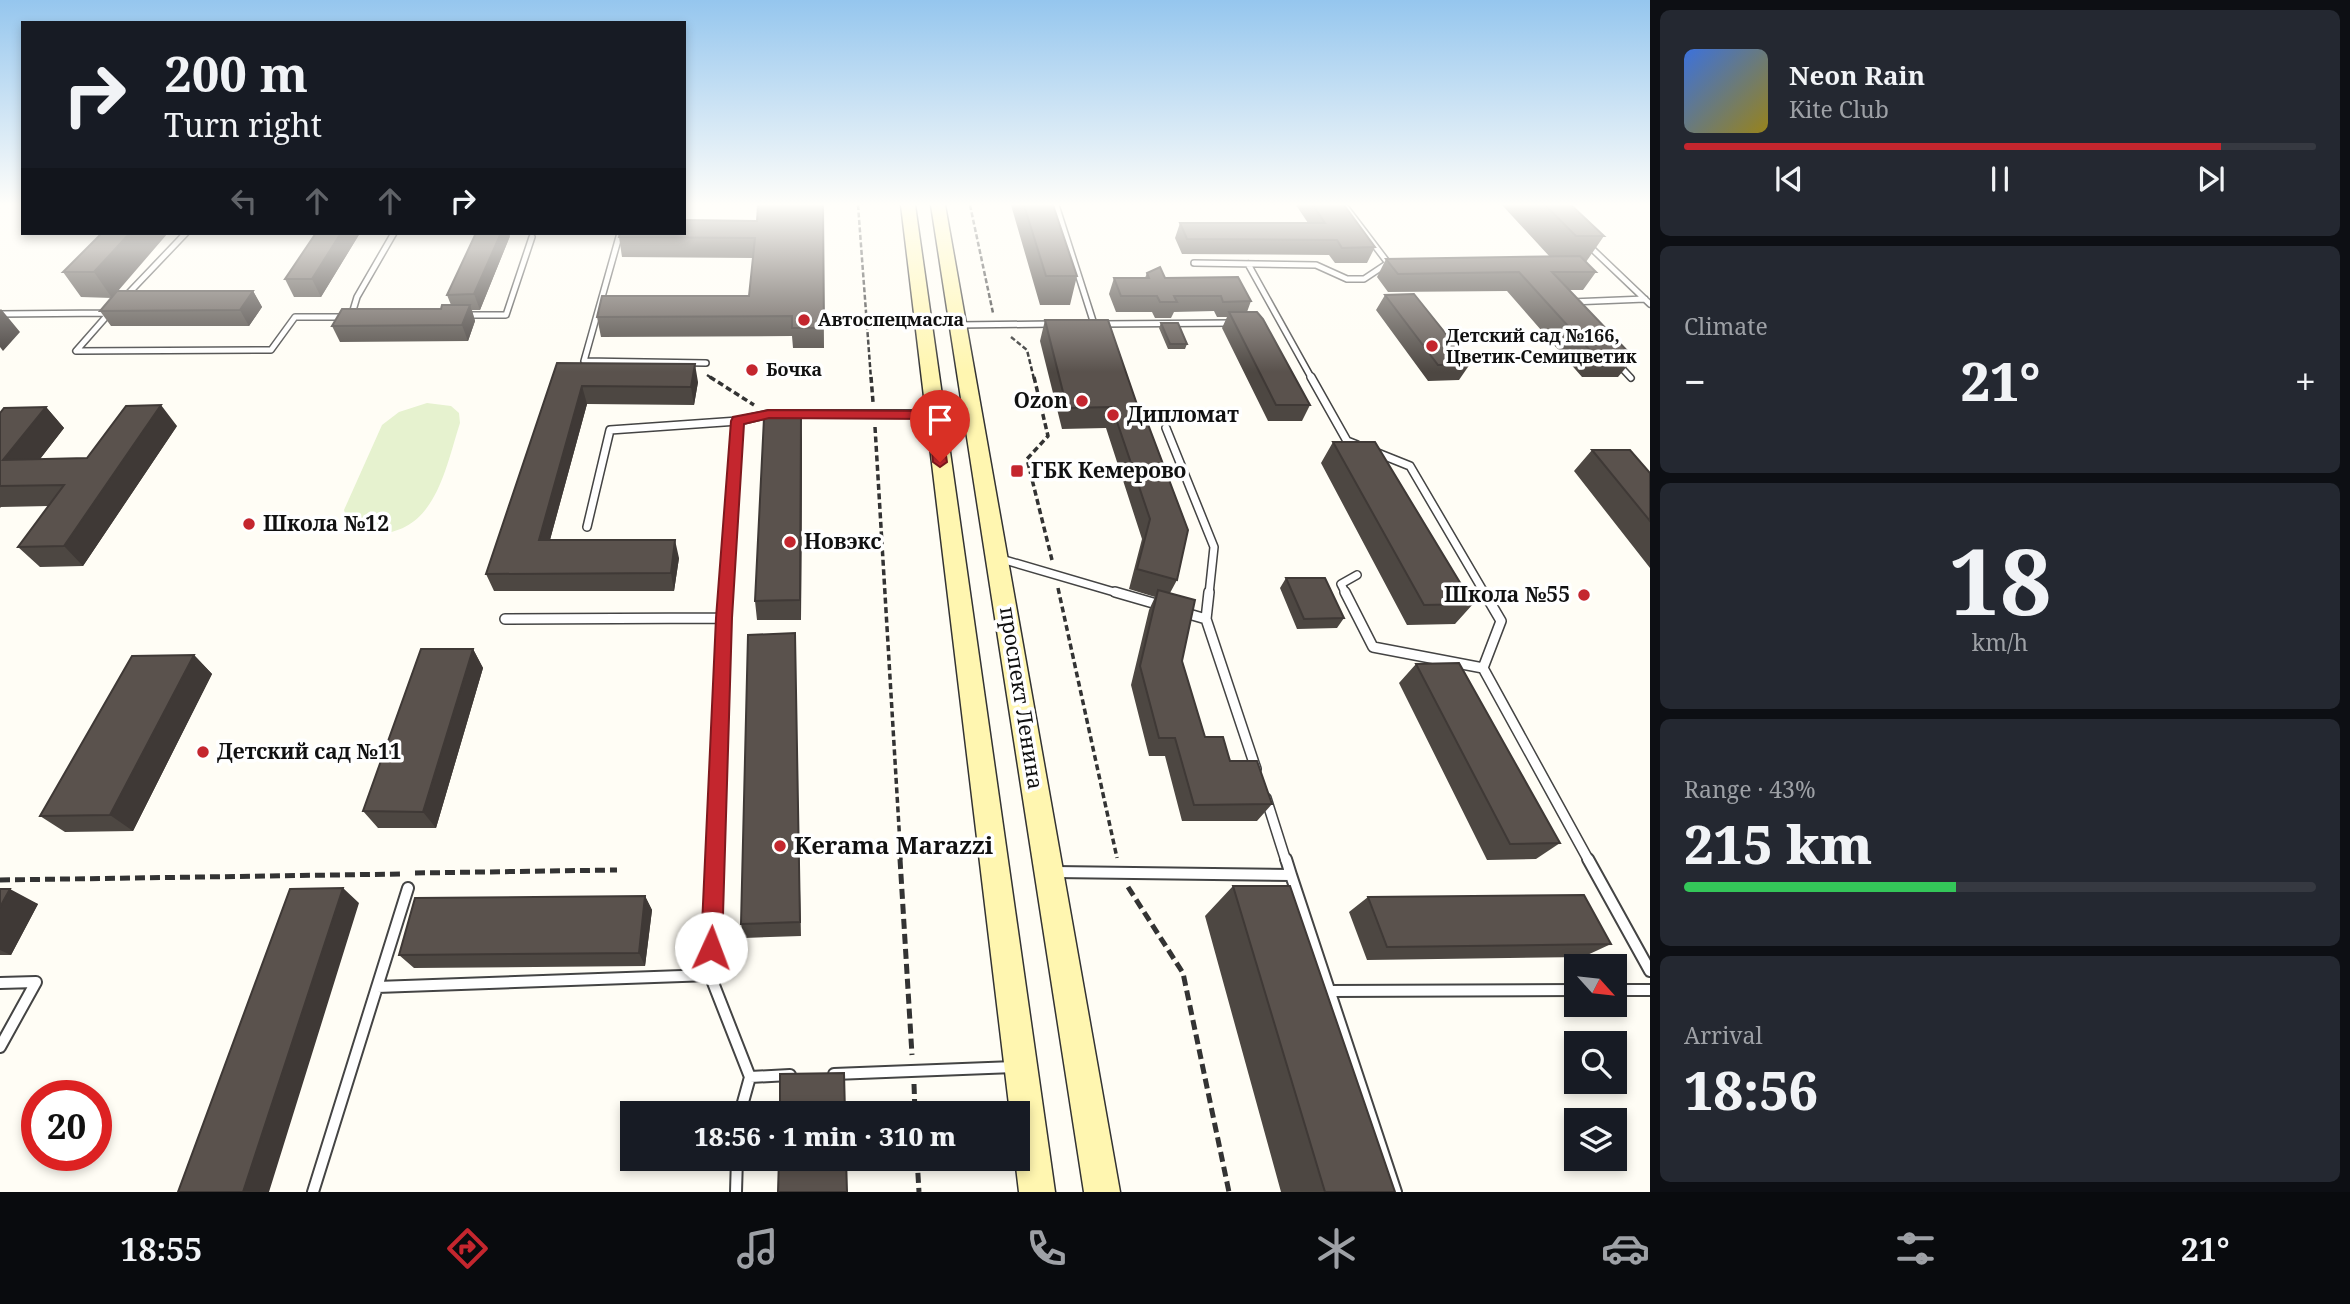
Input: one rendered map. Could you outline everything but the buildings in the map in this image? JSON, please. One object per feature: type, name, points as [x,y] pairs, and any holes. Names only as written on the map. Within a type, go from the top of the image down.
[{"type":"main road","points":[[915,261],[1037,1192]]},
{"type":"main road","name":"проспект Ленина","points":[[947,261],[1102,1192]]},
{"type":"lane","points":[[159,261],[76,351],[271,350],[295,317],[363,317]]},
{"type":"lane","points":[[351,317],[357,297],[378,261]]},
{"type":"lane","points":[[454,316],[506,315],[524,261]]},
{"type":"lane","points":[[612,261],[584,361],[706,363]]},
{"type":"lane","points":[[1074,261],[1094,324]]},
{"type":"lane","points":[[1385,261],[1388,264]]},
{"type":"lane","points":[[1605,261],[1648,301]]},
{"type":"lane","points":[[1194,263],[1316,265],[1347,279],[1364,279],[1388,264],[1402,263]]},
{"type":"lane","points":[[1248,264],[1347,441],[1410,466],[1502,621],[1483,668]]},
{"type":"lane","points":[[1570,312],[1561,303],[1648,301]]},
{"type":"lane","points":[[0,314],[109,313]]},
{"type":"lane","points":[[1082,324],[1242,323]]},
{"type":"lane","points":[[1268,323],[1280,323]]},
{"type":"lane","points":[[957,324],[1057,324]]},
{"type":"lane","points":[[1613,359],[1631,378]]},
{"type":"lane","points":[[587,527],[610,430],[738,421],[769,414],[934,414]]},
{"type":"lane","points":[[738,421],[724,618],[710,975],[750,1077],[743,1101]]},
{"type":"lane","points":[[1166,428],[1214,547],[1206,619],[1396,1192]]},
{"type":"lane","points":[[998,558],[1206,619]]},
{"type":"lane","points":[[1357,575],[1341,584],[1373,647],[1483,668]]},
{"type":"lane","points":[[505,619],[724,618]]},
{"type":"lane","points":[[1483,668],[1650,971]]},
{"type":"lane","points":[[1048,872],[1291,875]]},
{"type":"lane","points":[[313,1192],[408,888]]},
{"type":"lane","points":[[377,987],[710,975]]},
{"type":"lane","points":[[0,983],[36,982],[0,1047]]},
{"type":"lane","points":[[1330,991],[1564,990]]},
{"type":"lane","points":[[1628,990],[1650,990]]},
{"type":"lane","points":[[818,1074],[1020,1066]]},
{"type":"lane","points":[[750,1077],[804,1075]]},
{"type":"lane","points":[[736,1192],[737,1171]]},
{"type":"path","points":[[862,261],[874,414],[914,1101]]},
{"type":"path","points":[[982,261],[995,324]]},
{"type":"path","points":[[688,363],[769,414]]},
{"type":"path","points":[[0,880],[617,870]]},
{"type":"path","points":[[1120,874],[1183,973],[1229,1192]]},
{"type":"path","points":[[918,1171],[919,1192]]},
{"type":"green space","points":[[427,403],[451,406],[459,413],[460,423],[435,495],[425,511],[412,523],[396,531],[369,534],[359,531],[351,525],[344,510],[382,425],[399,412]]},
{"type":"place","name":"Автоспецмасла","points":[[804,320]]},
{"type":"place","name":"Детский сад №166, Цветик-Семицветик","points":[[1432,346]]},
{"type":"place","name":"Бочка","points":[[752,370]]},
{"type":"place","name":"Ozon","points":[[1082,401]]},
{"type":"place","name":"Дипломат","points":[[1113,415]]},
{"type":"place","name":"ГБК Кемерово","points":[[1017,471]]},
{"type":"place","name":"Школа №12","points":[[249,524]]},
{"type":"place","name":"Новэкс","points":[[790,542]]},
{"type":"place","name":"Школа №55","points":[[1584,595]]},
{"type":"place","name":"Детский сад №11","points":[[203,752]]},
{"type":"place","name":"Kerama Marazzi","points":[[780,846]]},
{"type":"route","points":[[711,948],[724,618],[738,421],[769,414],[934,414],[940,462]]}]
